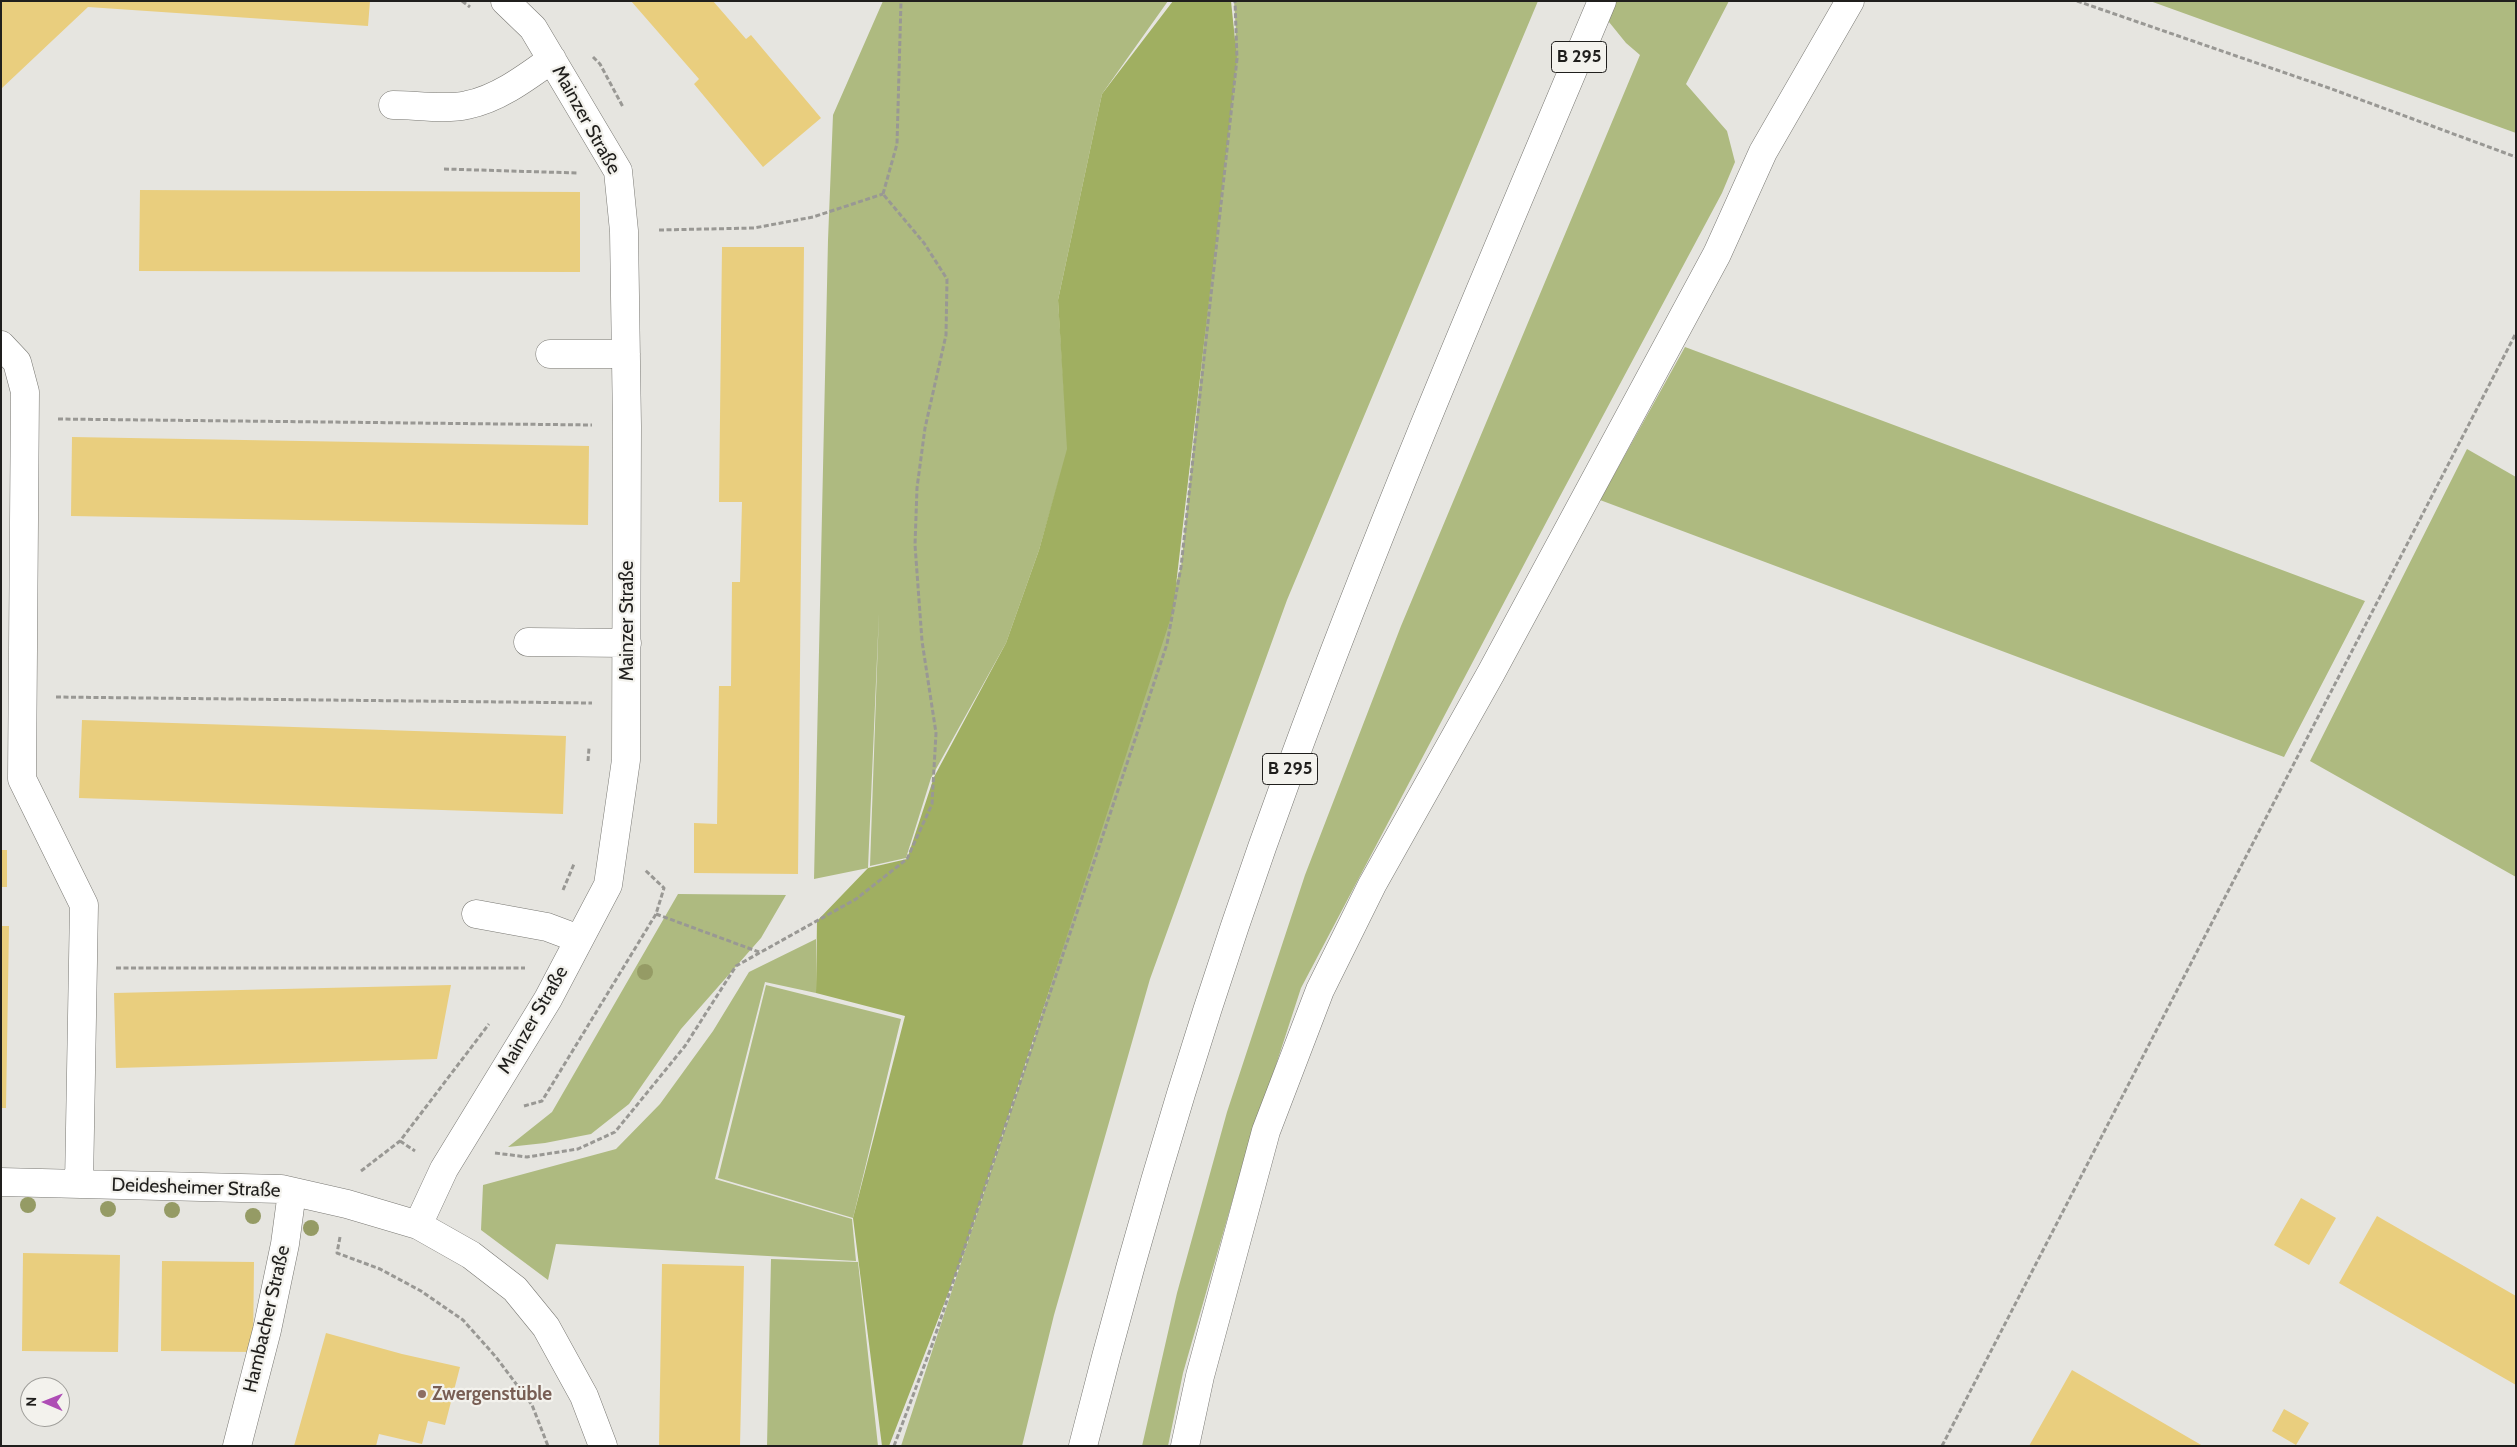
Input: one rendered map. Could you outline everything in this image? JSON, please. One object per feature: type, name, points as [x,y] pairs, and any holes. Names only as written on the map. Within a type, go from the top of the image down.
[{"type":"street","name":"Mainzer Straße","points":[[418,1225],[444,1169],[548,999],[608,885],[626,760],[627,426],[624,231],[618,171],[533,28],[505,1]]},
{"type":"street","name":"B 295","points":[[1083,1446],[1126,1278],[1191,1059],[1290,768],[1398,490],[1602,1]]},
{"type":"street","points":[[1185,1446],[1200,1376],[1263,1140],[1320,990],[1372,885],[1496,664],[1717,254],[1763,152],[1850,1]]},
{"type":"street","points":[[393,105],[465,106],[484,100],[528,76],[552,59]]},
{"type":"street","points":[[1,345],[17,362],[25,392],[22,779],[84,905],[79,1184]]},
{"type":"street","points":[[550,354],[626,354]]},
{"type":"street","points":[[528,642],[626,643]]},
{"type":"street","points":[[476,914],[547,927],[579,939]]},
{"type":"street","name":"Deidesheimer Straße","points":[[1,1182],[281,1189],[347,1204],[418,1225],[471,1255],[515,1289],[546,1326],[584,1396],[603,1446]]},
{"type":"street","name":"Hambacher Straße","points":[[238,1446],[267,1330],[285,1244],[292,1192]]},
{"type":"path","points":[[883,194],[897,144],[901,1]]},
{"type":"path","points":[[894,1446],[935,1336],[1167,644],[1181,567],[1237,59],[1235,1]]},
{"type":"path","points":[[2076,1],[2329,88],[2516,157]]},
{"type":"path","points":[[624,231],[754,228],[813,217],[883,194]]},
{"type":"path","points":[[487,1152],[527,1157],[578,1149],[615,1132],[685,1046],[736,966],[856,899],[908,859],[932,804],[936,733],[922,641],[915,545],[917,488],[925,428],[946,334],[947,279],[924,243],[883,194]]},
{"type":"path","points":[[1942,1446],[2516,333]]},
{"type":"path","points":[[25,418],[627,426]]},
{"type":"path","points":[[23,697],[627,704]]},
{"type":"path","points":[[656,914],[760,952]]},
{"type":"path","points":[[83,968],[564,968]]},
{"type":"path","points":[[337,1253],[380,1269],[421,1291],[463,1320],[496,1357],[532,1406],[548,1446]]},
{"type":"green space","points":[[883,1],[1168,1],[1102,94],[1058,300],[1068,449],[1039,550],[1006,643],[931,778],[906,858],[870,866],[879,612],[868,868],[814,879],[828,240],[833,115]]},
{"type":"green space","points":[[1173,1],[1231,1],[1237,59],[1173,611],[963,1255],[889,1446],[882,1446],[853,1218],[905,1016],[816,993],[817,921],[868,868],[907,859],[934,777],[1006,643],[1039,550],[1067,449],[1058,300],[1102,94]]},
{"type":"green space","points":[[1234,1],[1538,1],[1287,600],[1150,979],[1054,1315],[1022,1446],[901,1446],[1033,1043],[1181,567],[1236,31]]},
{"type":"green space","points":[[1592,1],[1729,1],[1686,84],[1727,131],[1735,162],[1722,193],[1301,988],[1236,1188],[1183,1373],[1168,1446],[1142,1446],[1177,1293],[1227,1112],[1305,875],[1401,626],[1640,55],[1626,43]]},
{"type":"green space","points":[[2150,1],[2516,1],[2516,133]]},
{"type":"green space","points":[[1685,347],[2365,601],[2284,757],[1600,500]]},
{"type":"green space","points":[[2467,449],[2516,477],[2516,877],[2310,761]]},
{"type":"green space","points":[[678,894],[786,895],[761,938],[681,1029],[629,1104],[591,1134],[545,1143],[508,1147],[552,1112]]},
{"type":"green space","points":[[816,939],[816,993],[765,982],[715,1179],[852,1219],[856,1261],[556,1244],[548,1280],[481,1230],[483,1185],[616,1149],[660,1104],[713,1031],[749,972]]},
{"type":"green space","points":[[766,985],[901,1019],[853,1218],[718,1178]]},
{"type":"green space","points":[[771,1259],[858,1262],[878,1446],[767,1446]]},
{"type":"building","points":[[1,1],[370,1],[368,26],[88,7],[1,89]]},
{"type":"building","points":[[631,1],[713,1],[746,39],[751,35],[821,118],[763,167],[694,84],[699,79]]},
{"type":"building","points":[[140,190],[580,192],[580,272],[139,271]]},
{"type":"building","points":[[722,247],[804,247],[798,874],[694,873],[694,823],[717,824],[719,686],[731,686],[732,582],[740,582],[742,502],[719,502]]},
{"type":"building","points":[[72,437],[589,446],[588,525],[71,516]]},
{"type":"building","points":[[82,720],[566,736],[563,814],[79,798]]},
{"type":"building","points":[[1,850],[7,850],[7,887],[1,887]]},
{"type":"building","points":[[1,926],[9,926],[6,1108],[1,1108]]},
{"type":"building","points":[[451,985],[437,1059],[116,1068],[114,993]]},
{"type":"building","points":[[2301,1198],[2336,1218],[2309,1265],[2274,1245]]},
{"type":"building","points":[[2377,1216],[2516,1296],[2516,1385],[2339,1283]]},
{"type":"building","points":[[23,1253],[120,1255],[118,1352],[22,1351]]},
{"type":"building","points":[[162,1261],[254,1262],[253,1352],[161,1351]]},
{"type":"building","points":[[662,1264],[744,1266],[740,1446],[659,1446]]},
{"type":"building","points":[[326,1333],[402,1354],[460,1367],[445,1425],[428,1421],[422,1444],[379,1434],[376,1446],[294,1446]]},
{"type":"building","points":[[2072,1370],[2203,1446],[2029,1446]]},
{"type":"building","points":[[2284,1409],[2309,1423],[2296,1445],[2272,1431]]},
{"type":"place","name":"Zwergenstüble","points":[[422,1394]]}]
